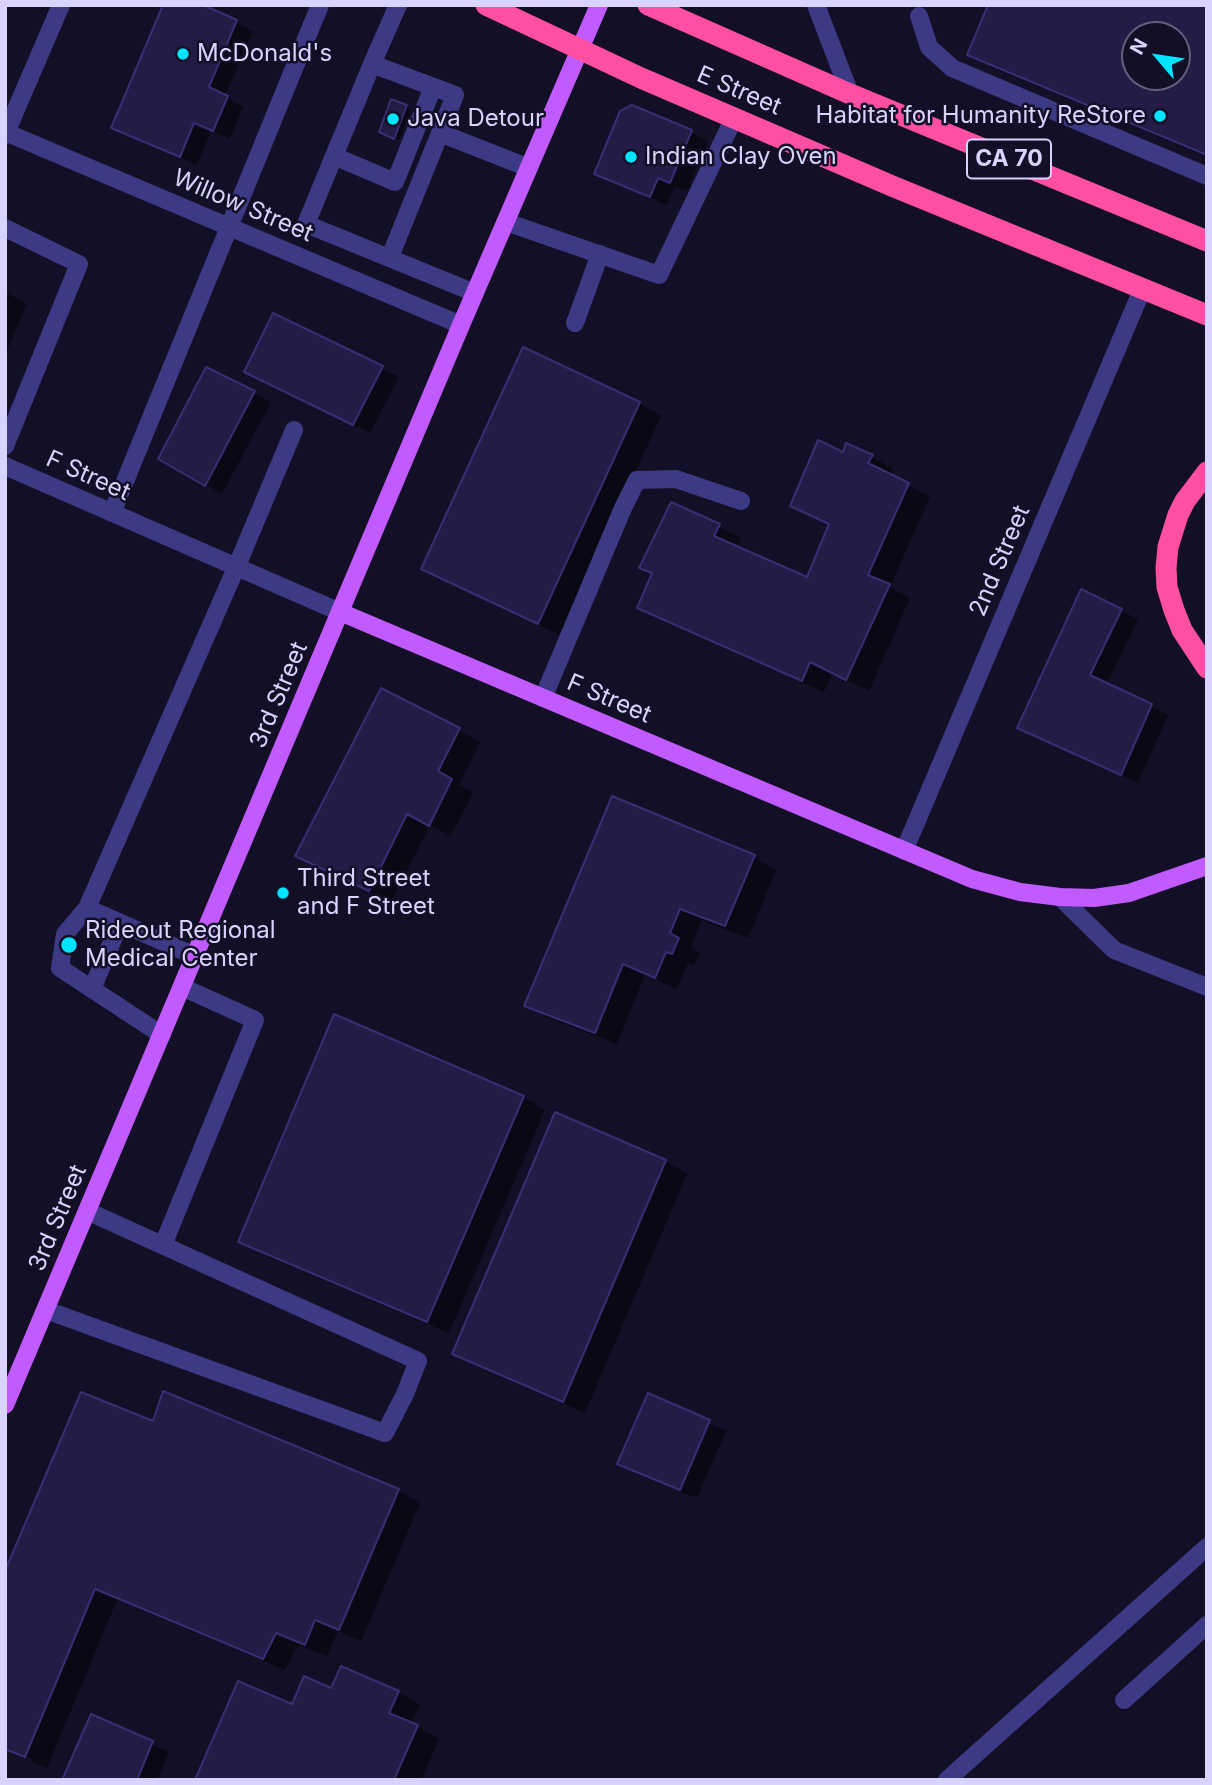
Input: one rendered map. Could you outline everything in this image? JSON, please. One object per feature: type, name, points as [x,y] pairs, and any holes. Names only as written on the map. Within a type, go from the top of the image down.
[{"type":"highway","name":"E Street","points":[[486,5],[734,118],[1207,315]]},
{"type":"highway","name":"E Street","points":[[648,5],[850,94],[1207,241]]},
{"type":"highway","points":[[1207,472],[1196,484],[1178,515],[1168,547],[1166,568],[1167,587],[1182,631],[1207,667]]},
{"type":"main road","name":"3rd Street","points":[[5,1405],[599,5]]},
{"type":"main road","name":"F Street","points":[[340,612],[972,878],[1020,892],[1094,898],[1129,893],[1207,866]]},
{"type":"street","points":[[6,133],[61,5]]},
{"type":"street","points":[[112,513],[320,5]]},
{"type":"street","points":[[398,5],[306,224],[475,293]]},
{"type":"street","points":[[816,5],[850,94]]},
{"type":"street","points":[[919,16],[929,47],[952,68],[1207,176]]},
{"type":"street","points":[[372,64],[455,95],[390,257]]},
{"type":"street","points":[[334,156],[396,182],[433,87]]},
{"type":"street","points":[[506,222],[659,275],[734,118]]},
{"type":"street","name":"Willow Street","points":[[6,133],[461,325]]},
{"type":"street","points":[[440,133],[529,168]]},
{"type":"street","points":[[5,228],[79,264],[5,446]]},
{"type":"street","points":[[575,323],[600,254]]},
{"type":"street","name":"2nd Street","points":[[904,851],[1143,290]]},
{"type":"street","points":[[162,1035],[60,968],[65,934],[87,908],[294,430]]},
{"type":"street","name":"F Street","points":[[5,466],[340,612]]},
{"type":"street","points":[[543,698],[637,480],[676,479],[741,501]]},
{"type":"street","points":[[1060,897],[1114,950],[1207,987]]},
{"type":"street","points":[[87,908],[195,956]]},
{"type":"street","points":[[92,989],[120,923]]},
{"type":"street","points":[[163,1245],[255,1020],[182,987]]},
{"type":"street","points":[[46,1310],[384,1433],[418,1361],[87,1211]]},
{"type":"street","points":[[947,1780],[1207,1547]]},
{"type":"street","points":[[1124,1700],[1207,1625]]},
{"type":"building","name":"McDonald's","points":[[163,5],[203,5],[237,20],[209,87],[228,96],[213,131],[194,123],[180,157],[111,128]]},
{"type":"building","name":"Habitat for Humanity ReStore","points":[[988,5],[1207,5],[1207,155],[967,55]]},
{"type":"building","name":"Java Detour","points":[[391,99],[407,105],[394,139],[379,132]]},
{"type":"building","points":[[632,105],[692,130],[670,183],[658,178],[650,197],[594,174],[620,111]]},
{"type":"building","points":[[273,313],[383,366],[353,425],[244,372]]},
{"type":"building","points":[[523,347],[640,402],[538,624],[421,569]]},
{"type":"building","points":[[206,367],[255,391],[205,486],[158,459]]},
{"type":"building","points":[[818,440],[843,452],[846,443],[873,455],[868,463],[909,483],[868,575],[890,584],[846,680],[810,662],[802,681],[637,608],[652,573],[639,568],[671,502],[720,524],[714,536],[807,577],[829,524],[790,506]]},
{"type":"building","points":[[1081,589],[1122,609],[1090,675],[1152,704],[1121,775],[1017,728]]},
{"type":"building","points":[[381,688],[460,728],[438,771],[452,779],[429,826],[407,814],[369,891],[295,856]]},
{"type":"building","points":[[612,796],[755,855],[725,926],[680,909],[670,933],[679,938],[672,954],[666,952],[655,978],[623,964],[595,1033],[524,1006]]},
{"type":"building","points":[[334,1014],[524,1096],[427,1322],[238,1242]]},
{"type":"building","points":[[555,1112],[666,1160],[563,1402],[452,1354]]},
{"type":"building","points":[[163,1391],[399,1489],[339,1630],[315,1620],[305,1645],[276,1633],[263,1659],[95,1589],[25,1757],[5,1749],[5,1571],[81,1392],[153,1421]]},
{"type":"building","points":[[648,1393],[710,1420],[680,1490],[617,1464]]},
{"type":"building","points":[[341,1666],[399,1691],[389,1713],[418,1725],[394,1780],[195,1780],[238,1681],[292,1704],[304,1676],[331,1688]]},
{"type":"building","points":[[91,1714],[153,1741],[137,1780],[62,1780]]},
{"type":"place","name":"McDonald's","points":[[183,54]]},
{"type":"place","name":"Habitat for Humanity ReStore","points":[[1160,116]]},
{"type":"place","name":"Java Detour","points":[[393,119]]},
{"type":"place","name":"Indian Clay Oven","points":[[631,157]]},
{"type":"place","name":"Third Street and F Street","points":[[283,893]]},
{"type":"place","name":"Rideout Regional Medical Center","points":[[69,945]]}]
